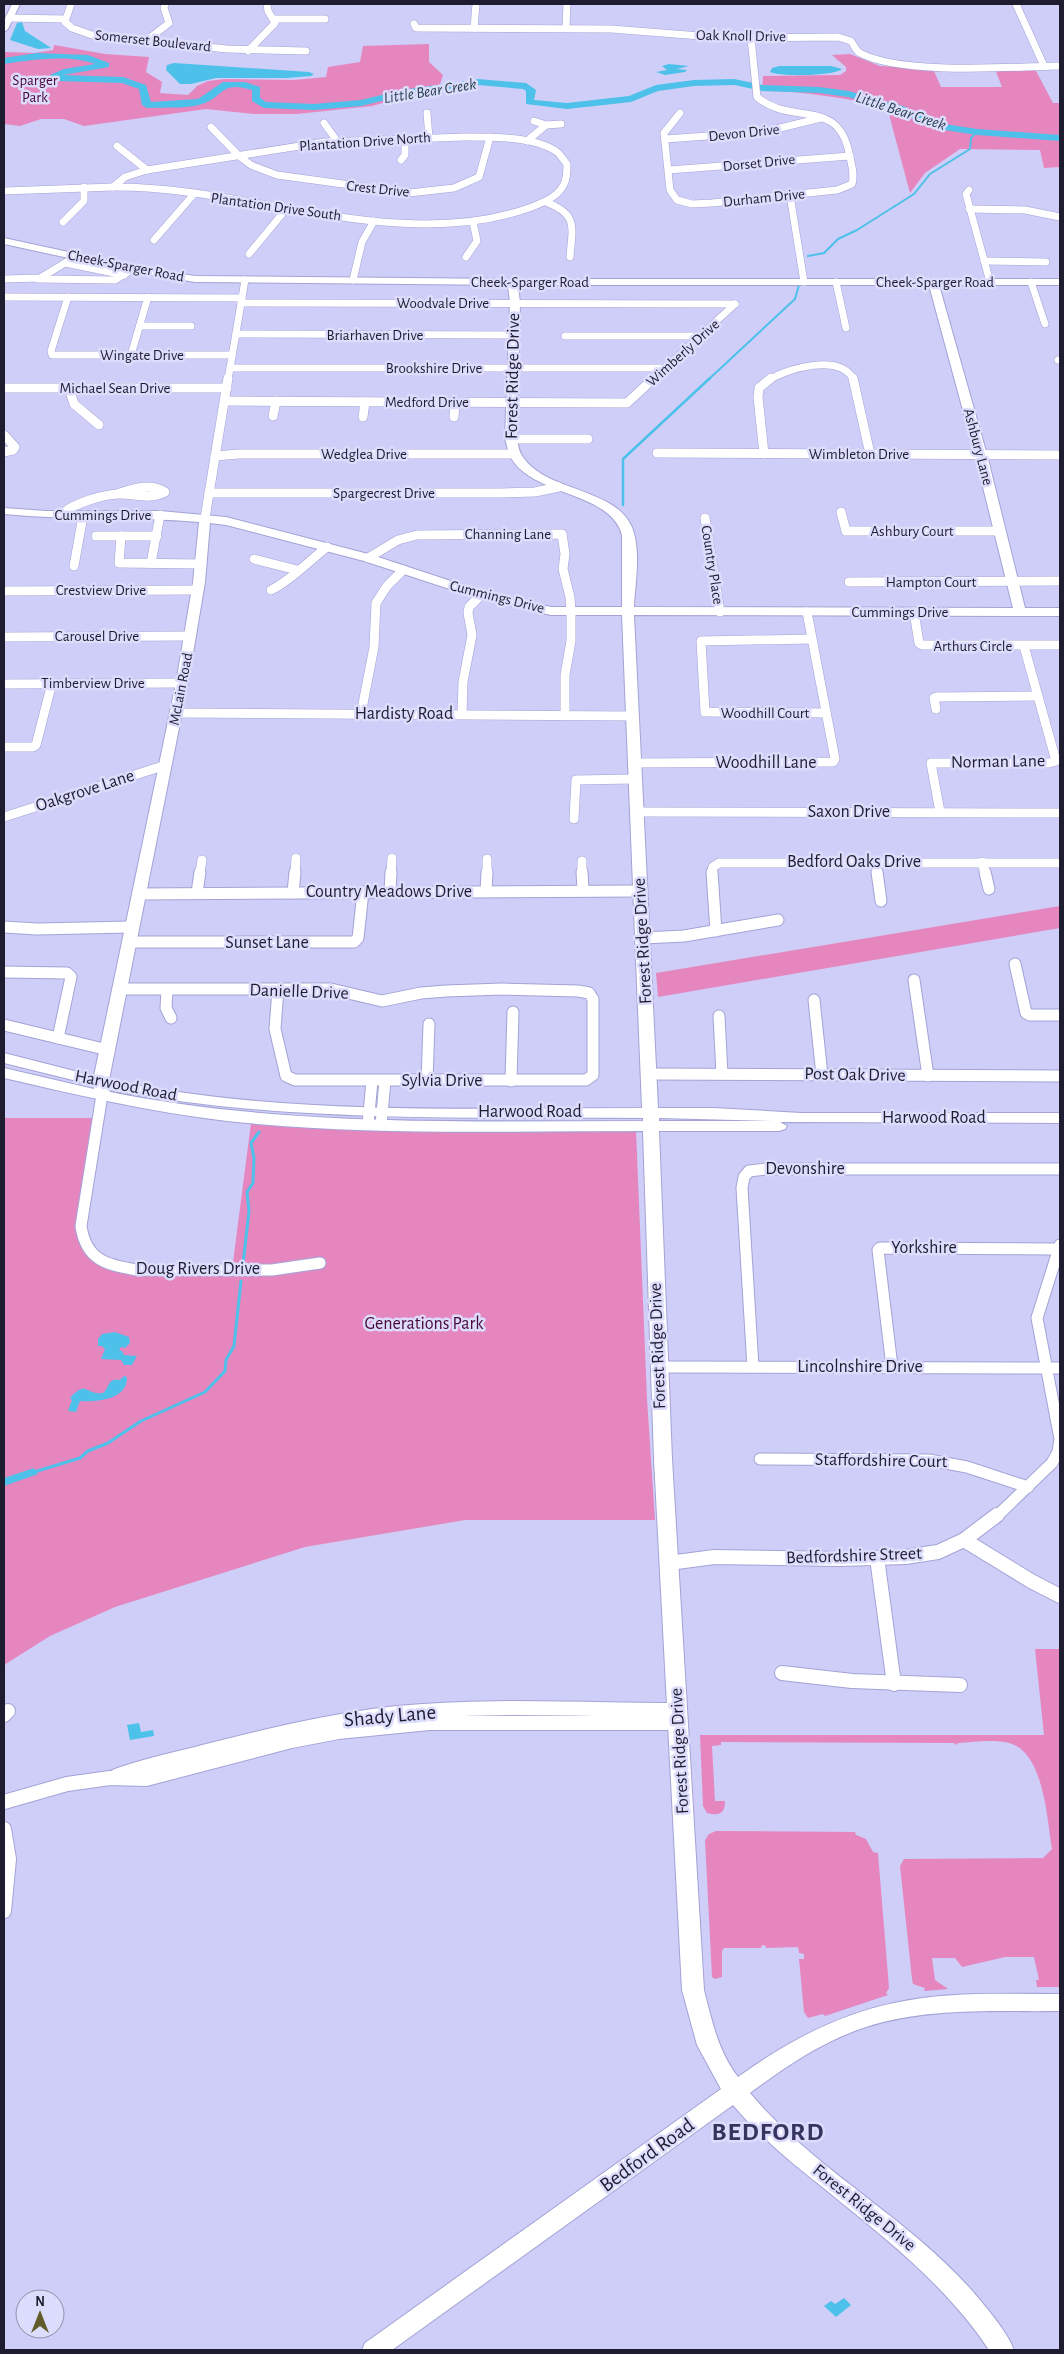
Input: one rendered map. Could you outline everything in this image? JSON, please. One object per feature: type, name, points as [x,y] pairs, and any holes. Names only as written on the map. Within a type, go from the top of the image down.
[{"type":"main road","points":[[4,30],[16,4]]},
{"type":"main road","name":"Cheek-Sparger Road","points":[[4,241],[75,257],[128,272],[195,279],[513,282],[1060,282]]},
{"type":"main road","name":"Forest Ridge Drive","points":[[513,282],[515,303],[511,439],[513,454],[524,467],[559,487],[605,506],[618,516],[626,528],[629,537],[628,612],[650,1074],[659,1367],[693,1990],[708,2042],[716,2062],[735,2092],[777,2138],[932,2264],[976,2311],[1002,2350]]},
{"type":"main road","name":"Ashbury Lane","points":[[933,282],[1020,612]]},
{"type":"main road","name":"Cummings Drive","points":[[4,511],[83,516],[160,515],[205,518],[257,528],[368,558],[481,595],[536,609],[570,612],[1060,612]]},
{"type":"main road","name":"McLain Road","points":[[102,1089],[118,989],[166,765],[191,636],[198,590],[205,518]]},
{"type":"main road","name":"Harwood Road","points":[[4,1058],[102,1089],[176,1109],[236,1116],[651,1119],[1060,1127]]},
{"type":"main road","name":"Harwood Road","points":[[4,1073],[102,1089]]},
{"type":"main road","name":"Harwood Road","points":[[651,1119],[714,1113],[801,1118],[1060,1118]]},
{"type":"main road","name":"Bedford Road","points":[[374,2350],[777,2061],[836,2029],[874,2016],[924,2007],[1060,2002]]},
{"type":"street","points":[[10,17],[65,17],[70,4]]},
{"type":"street","points":[[146,41],[169,23],[164,8],[165,4]]},
{"type":"street","points":[[248,51],[274,26],[274,19],[268,11],[267,4]]},
{"type":"street","points":[[474,28],[476,4]]},
{"type":"street","points":[[566,28],[567,4]]},
{"type":"street","points":[[1016,4],[1044,66]]},
{"type":"street","name":"Somerset Boulevard","points":[[65,17],[67,24],[86,34],[248,51],[306,51]]},
{"type":"street","points":[[274,19],[325,19]]},
{"type":"street","name":"Oak Knoll Drive","points":[[414,24],[416,28],[611,29],[717,38],[842,37],[851,41],[852,48],[860,54],[873,60],[908,66],[1060,66]]},
{"type":"street","points":[[750,38],[757,97],[766,104],[822,118],[836,124],[842,129],[850,156]]},
{"type":"street","points":[[427,112],[429,138]]},
{"type":"street","points":[[669,170],[664,139],[666,128],[680,113]]},
{"type":"street","name":"Devon Drive","points":[[664,139],[771,131],[793,127],[822,118]]},
{"type":"street","points":[[534,121],[546,125],[561,124]]},
{"type":"street","points":[[324,124],[337,141]]},
{"type":"street","points":[[527,141],[546,125]]},
{"type":"street","points":[[211,127],[239,156]]},
{"type":"street","name":"Plantation Drive North","points":[[113,187],[125,177],[147,170],[337,141],[490,137],[527,141],[554,150],[568,163],[568,177],[564,186],[546,202]]},
{"type":"street","name":"Crest Drive","points":[[239,156],[251,165],[277,175],[380,191],[424,193],[454,188],[479,177],[490,137]]},
{"type":"street","points":[[401,160],[405,155],[404,138]]},
{"type":"street","points":[[117,146],[147,170]]},
{"type":"street","name":"Dorset Drive","points":[[669,170],[804,158],[850,156]]},
{"type":"street","name":"Durham Drive","points":[[669,170],[670,190],[674,198],[685,203],[700,204],[838,190],[852,184],[854,175],[850,156]]},
{"type":"street","points":[[63,222],[84,201],[84,187]]},
{"type":"street","name":"Plantation Drive South","points":[[4,191],[84,187],[164,190],[374,221],[423,225],[473,222],[526,210],[546,202]]},
{"type":"street","points":[[969,190],[966,194],[969,209],[990,282]]},
{"type":"street","points":[[154,240],[194,194]]},
{"type":"street","points":[[790,195],[804,282]]},
{"type":"street","points":[[546,202],[561,207],[569,213],[572,220],[570,258]]},
{"type":"street","points":[[249,254],[287,208]]},
{"type":"street","points":[[969,209],[1025,210],[1060,217]]},
{"type":"street","points":[[353,280],[359,248],[374,221]]},
{"type":"street","points":[[466,257],[477,242],[477,231],[473,222]]},
{"type":"street","points":[[38,279],[75,257]]},
{"type":"street","points":[[984,261],[1046,262]]},
{"type":"street","points":[[65,263],[128,272]]},
{"type":"street","points":[[4,279],[115,280],[128,272]]},
{"type":"street","name":"McLain Road","points":[[205,518],[246,280]]},
{"type":"street","points":[[836,282],[846,328]]},
{"type":"street","points":[[1031,282],[1045,324]]},
{"type":"street","name":"Woodvale Drive","points":[[4,297],[735,304]]},
{"type":"street","name":"Wingate Drive","points":[[68,297],[51,351],[52,354],[232,355]]},
{"type":"street","points":[[131,355],[148,297]]},
{"type":"street","name":"Wimberly Drive","points":[[630,402],[735,304]]},
{"type":"street","points":[[140,326],[191,326]]},
{"type":"street","name":"Briarhaven Drive","points":[[236,334],[514,335]]},
{"type":"street","points":[[566,336],[702,336]]},
{"type":"street","points":[[764,454],[758,397],[759,388],[774,376],[798,367],[818,365],[836,368],[848,373],[855,383],[870,454]]},
{"type":"street","name":"Brookshire Drive","points":[[230,368],[667,368]]},
{"type":"street","name":"Michael Sean Drive","points":[[4,388],[227,388]]},
{"type":"street","points":[[69,388],[74,404],[99,425]]},
{"type":"street","name":"Medford Drive","points":[[225,401],[630,402]]},
{"type":"street","points":[[273,416],[276,401]]},
{"type":"street","points":[[363,417],[365,402]]},
{"type":"street","points":[[454,417],[455,402]]},
{"type":"street","points":[[4,435],[15,448],[4,452]]},
{"type":"street","points":[[511,439],[588,439]]},
{"type":"street","name":"Wedglea Drive","points":[[215,456],[239,454],[513,454]]},
{"type":"street","name":"Wimbleton Drive","points":[[657,454],[1060,455]]},
{"type":"street","name":"Spargecrest Drive","points":[[209,493],[500,493],[535,492],[559,487]]},
{"type":"street","points":[[62,515],[66,509],[117,494]]},
{"type":"street","name":"Ashbury Court","points":[[840,512],[846,532],[1000,531]]},
{"type":"street","points":[[151,563],[160,515]]},
{"type":"street","points":[[74,566],[83,516]]},
{"type":"street","name":"Country Place","points":[[705,518],[720,612]]},
{"type":"street","name":"Channing Lane","points":[[368,558],[398,540],[417,535],[562,534],[563,569],[570,597],[571,641],[565,676],[565,715]]},
{"type":"street","points":[[96,536],[157,536]]},
{"type":"street","points":[[121,536],[118,562],[201,564]]},
{"type":"street","points":[[271,590],[285,583],[297,570],[327,548]]},
{"type":"street","points":[[254,558],[297,570]]},
{"type":"street","points":[[362,714],[374,647],[376,603],[387,586],[403,570]]},
{"type":"street","name":"Hampton Court","points":[[849,582],[1060,581]]},
{"type":"street","name":"Crestview Drive","points":[[4,591],[198,590]]},
{"type":"street","points":[[462,714],[463,682],[472,635],[468,613],[469,607],[481,595]]},
{"type":"street","name":"Woodhill Lane","points":[[635,763],[831,762],[835,759],[807,612]]},
{"type":"street","name":"Arthurs Circle","points":[[914,612],[919,643],[922,646],[1060,645]]},
{"type":"street","name":"Carousel Drive","points":[[4,637],[191,636]]},
{"type":"street","name":"Woodhill Court","points":[[811,639],[702,641],[705,712],[711,714],[826,713]]},
{"type":"street","name":"Norman Lane","points":[[940,812],[931,763],[1049,763],[1056,761],[1024,646]]},
{"type":"street","points":[[4,748],[32,747],[36,745],[52,683]]},
{"type":"street","name":"Timberview Drive","points":[[4,684],[182,683]]},
{"type":"street","points":[[936,709],[934,698],[936,697],[1038,696]]},
{"type":"street","name":"Hardisty Road","points":[[176,714],[632,716]]},
{"type":"street","name":"Oakgrove Lane","points":[[4,817],[166,765]]},
{"type":"street","points":[[574,819],[576,780],[636,779]]},
{"type":"street","name":"Saxon Drive","points":[[637,812],[1060,813]]},
{"type":"street","points":[[293,892],[296,858]]},
{"type":"street","points":[[390,892],[392,858]]},
{"type":"street","points":[[486,891],[487,859]]},
{"type":"street","points":[[196,893],[202,860]]},
{"type":"street","points":[[582,860],[583,891]]},
{"type":"street","name":"Bedford Oaks Drive","points":[[716,931],[712,872],[716,865],[726,862],[1060,863]]},
{"type":"street","points":[[875,862],[881,901]]},
{"type":"street","points":[[982,862],[989,890]]},
{"type":"street","name":"Country Meadows Drive","points":[[138,894],[641,891]]},
{"type":"street","name":"Sunset Lane","points":[[128,942],[354,942],[358,938],[362,892]]},
{"type":"street","points":[[643,938],[716,931],[778,920]]},
{"type":"street","points":[[4,927],[37,929],[131,927]]},
{"type":"street","points":[[1015,964],[1026,1013],[1030,1015],[1060,1015]]},
{"type":"street","points":[[4,972],[67,973],[71,977],[58,1038]]},
{"type":"street","points":[[914,980],[928,1076]]},
{"type":"street","name":"Danielle Drive","points":[[118,989],[342,990],[374,1000],[390,1000],[414,993],[481,990],[578,991],[589,993],[593,999],[593,1075],[590,1079]]},
{"type":"street","name":"Sylvia Drive","points":[[278,989],[275,1029],[286,1076],[294,1080],[511,1081],[590,1079]]},
{"type":"street","points":[[167,990],[166,1008],[171,1018]]},
{"type":"street","points":[[814,1000],[822,1075]]},
{"type":"street","points":[[511,1081],[513,1012]]},
{"type":"street","points":[[718,1016],[722,1074]]},
{"type":"street","points":[[427,1081],[429,1024]]},
{"type":"street","points":[[4,1025],[108,1050]]},
{"type":"street","name":"Post Oak Drive","points":[[650,1074],[1060,1076]]},
{"type":"street","points":[[372,1081],[375,1118]]},
{"type":"street","points":[[375,1118],[385,1081]]},
{"type":"street","name":"Doug Rivers Drive","points":[[102,1089],[81,1226],[82,1239],[94,1257],[121,1268],[151,1271],[272,1270],[320,1263]]},
{"type":"street","name":"Devonshire","points":[[753,1367],[742,1188],[744,1177],[749,1170],[1060,1169]]},
{"type":"street","name":"Yorkshire","points":[[892,1368],[878,1250],[880,1248],[1060,1247]]},
{"type":"street","name":"Bedfordshire Street","points":[[669,1563],[714,1557],[905,1558],[938,1552],[964,1540],[986,1525],[1028,1487],[1059,1452],[1058,1421],[1045,1368],[1037,1318],[1060,1247]]},
{"type":"street","name":"Lincolnshire Drive","points":[[659,1367],[1060,1368]]},
{"type":"street","name":"Staffordshire Court","points":[[760,1458],[929,1460],[952,1462],[964,1464],[1028,1487]]},
{"type":"street","points":[[964,1540],[1031,1581],[1060,1596]]},
{"type":"street","points":[[877,1558],[894,1684]]},
{"type":"street","points":[[782,1673],[894,1684],[960,1685]]},
{"type":"street","name":"Shady Lane","points":[[4,1802],[67,1784],[110,1778],[146,1779],[291,1741],[338,1732],[429,1723],[678,1717]]},
{"type":"street","points":[[4,1829],[8,1841],[10,1880],[4,1910]]},
{"type":"green space","name":"Sparger Park","points":[[429,44],[429,62],[443,75],[437,94],[403,97],[372,106],[297,114],[254,114],[206,109],[84,126],[64,119],[41,119],[20,126],[4,124],[4,52],[35,53],[53,50],[54,45],[105,54],[149,57],[146,72],[162,82],[160,93],[188,95],[197,86],[208,81],[225,79],[294,80],[326,77],[328,67],[360,62],[363,46]]},
{"type":"green space","points":[[850,54],[880,66],[933,69],[941,87],[1002,87],[995,69],[1035,69],[1053,103],[1060,103],[1060,167],[1044,168],[1040,150],[960,149],[925,173],[910,193],[887,107],[793,92],[762,91],[763,76],[840,75],[846,71],[846,67],[832,55]]},
{"type":"green space","points":[[1060,906],[1060,928],[658,997],[656,973]]},
{"type":"green space","name":"Generations Park","points":[[4,1118],[100,1118],[82,1239],[106,1263],[232,1270],[251,1123],[636,1130],[647,1399],[655,1520],[465,1520],[305,1547],[115,1607],[50,1636],[4,1665]]},
{"type":"green space","points":[[1035,1649],[1060,1649],[1060,1987],[1037,1987],[1036,1980],[1039,1980],[1034,1957],[1005,1957],[962,1967],[955,1958],[932,1958],[935,1980],[948,1989],[924,1991],[925,1988],[913,1984],[912,1979],[900,1866],[904,1859],[1043,1858],[1052,1849],[1042,1788],[1030,1759],[1021,1749],[1009,1743],[990,1741],[958,1743],[957,1745],[954,1743],[721,1742],[721,1745],[712,1746],[715,1801],[725,1801],[724,1809],[721,1813],[711,1814],[707,1813],[703,1806],[700,1735],[1044,1735]]},
{"type":"green space","points":[[716,1831],[855,1832],[856,1835],[866,1839],[873,1852],[878,1853],[889,1988],[886,1993],[888,1995],[825,2016],[823,2014],[808,2018],[804,2012],[799,1959],[804,1959],[804,1954],[799,1953],[798,1947],[766,1948],[766,1946],[762,1945],[761,1948],[724,1948],[722,1951],[722,1977],[715,1979],[712,1977],[705,1840],[709,1834]]},
{"type":"water","points":[[22,22],[25,31],[51,48],[38,49],[10,40],[17,23]]},
{"type":"water","points":[[174,63],[309,72],[314,74],[311,76],[287,78],[216,78],[191,84],[180,84],[166,70],[167,65]]},
{"type":"water","points":[[669,64],[689,66],[677,69],[687,70],[685,72],[665,75],[656,72],[667,70],[662,66]]},
{"type":"water","points":[[779,66],[831,66],[842,69],[829,73],[807,75],[784,75],[770,72],[772,68]]},
{"type":"water","points":[[115,1332],[129,1337],[130,1343],[125,1348],[121,1347],[119,1350],[124,1355],[137,1356],[132,1365],[124,1365],[121,1360],[101,1359],[105,1349],[102,1346],[98,1346],[98,1339],[102,1334]]},
{"type":"water","points":[[124,1376],[127,1377],[126,1385],[117,1395],[102,1400],[80,1401],[76,1412],[68,1411],[72,1400],[70,1398],[76,1392],[83,1389],[103,1393],[113,1380],[120,1380]]},
{"type":"water","points":[[34,1468],[38,1474],[4,1486],[4,1478]]},
{"type":"water","points":[[139,1723],[141,1732],[153,1730],[154,1736],[130,1740],[127,1725]]},
{"type":"water","points":[[844,2298],[851,2305],[836,2317],[824,2306],[831,2301],[835,2304]]},
{"type":"waterway","name":"Little Bear Creek","points":[[4,61],[37,56],[88,58],[106,65],[67,71],[55,75],[57,78],[123,80],[143,87],[147,105],[200,102],[223,85],[245,85],[257,89],[255,99],[264,105],[314,107],[361,103],[402,93],[478,82],[526,86],[531,90],[529,102],[567,106],[631,99],[656,88],[694,83],[734,82],[763,88],[819,90],[849,94],[903,109],[925,122],[945,127],[977,132],[1060,138]]},
{"type":"waterway","points":[[808,256],[824,253],[838,239],[857,230],[914,194],[930,174],[970,149],[971,138],[977,132]]},
{"type":"waterway","points":[[708,380],[795,299],[799,285]]},
{"type":"waterway","points":[[623,505],[623,459],[710,378]]},
{"type":"waterway","points":[[243,1264],[249,1211],[247,1192],[253,1183],[254,1158],[251,1143],[259,1132]]},
{"type":"waterway","points":[[34,1472],[80,1458],[88,1451],[108,1443],[141,1421],[205,1392],[225,1371],[226,1360],[234,1346],[241,1281]]},
{"type":"district","name":"BEDFORD","points":[[768,2132]]}]
